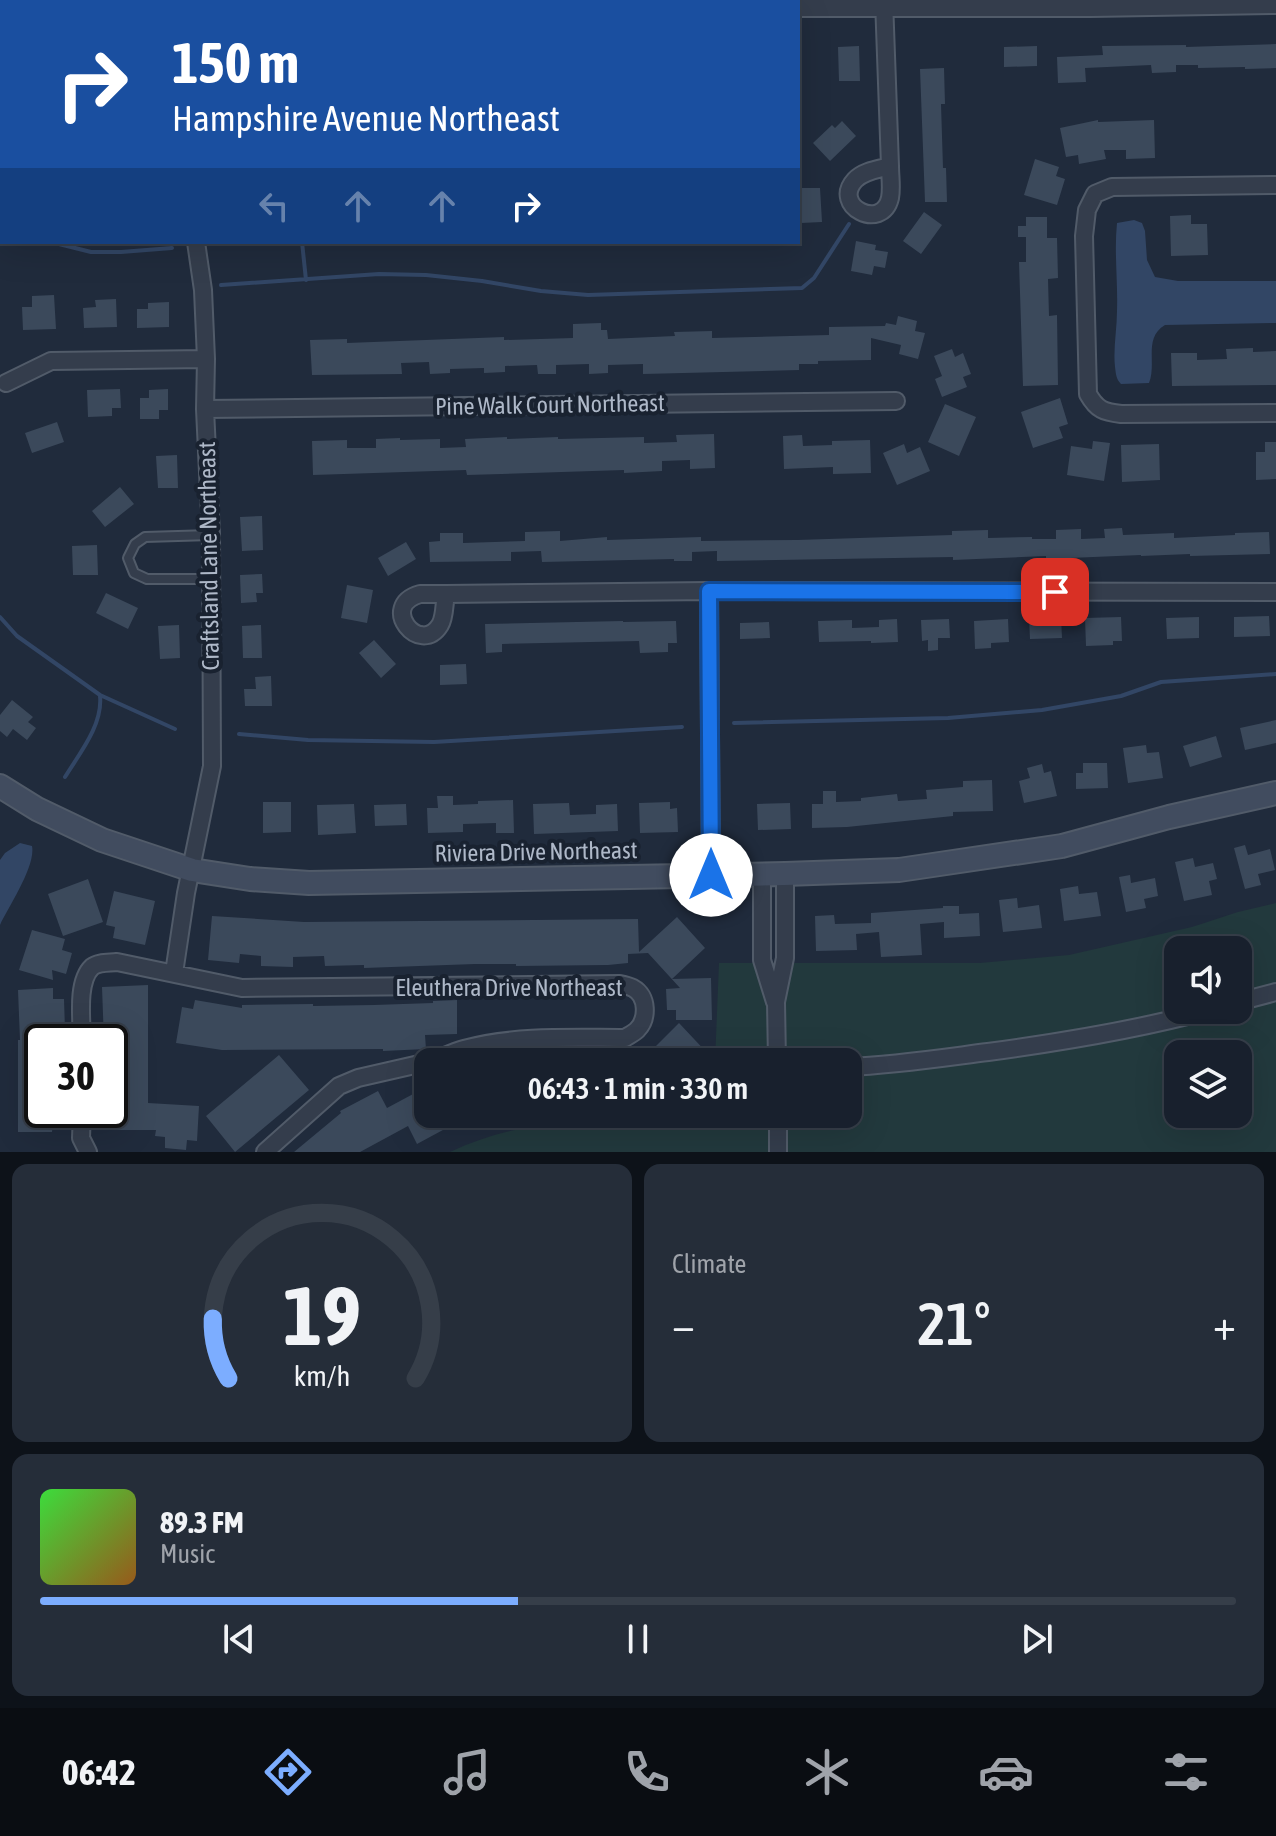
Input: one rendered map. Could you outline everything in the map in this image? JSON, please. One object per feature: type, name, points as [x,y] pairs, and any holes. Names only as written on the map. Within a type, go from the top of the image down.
[{"type":"street","points":[[884,4],[890,166]]},
{"type":"street","points":[[800,8],[884,4],[1276,5]]},
{"type":"street","points":[[1276,185],[1112,187],[1095,194],[1087,210],[1084,236],[1088,394],[1094,405],[1106,412],[1121,414],[1276,413]]},
{"type":"street","name":"Craftsland Lane Northeast","points":[[192,870],[212,766],[211,535],[205,409],[206,359],[203,290],[196,244]]},
{"type":"street","points":[[6,383],[51,361],[206,359]]},
{"type":"street","name":"Pine Walk Court Northeast","points":[[205,409],[896,401]]},
{"type":"street","points":[[709,591],[711,875]]},
{"type":"street","points":[[446,594],[1276,592]]},
{"type":"street","name":"Riviera Drive Northeast","points":[[0,786],[37,809],[102,840],[192,870],[250,879],[309,883],[899,870],[1062,846],[1169,817],[1276,793]]},
{"type":"street","points":[[174,973],[192,870]]},
{"type":"street","points":[[762,873],[762,960],[776,1002]]},
{"type":"street","points":[[777,1048],[776,1002],[785,958],[785,874]]},
{"type":"street","name":"Eleuthera Drive Northeast","points":[[82,1024],[82,987],[91,968],[117,962],[242,988],[620,984],[635,988],[642,997],[645,1011],[642,1023],[636,1032],[625,1038],[530,1039],[468,1048]]},
{"type":"street","points":[[1252,998],[1276,992]]},
{"type":"street","points":[[862,1066],[1068,1041],[1164,1021]]},
{"type":"street","name":"Eleuthera Drive Northeast","points":[[265,1152],[339,1086],[358,1078],[414,1065]]},
{"type":"street","points":[[81,1128],[81,1138],[88,1152]]},
{"type":"street","points":[[778,1128],[778,1152]]},
{"type":"lane","points":[[211,535],[145,537],[135,544],[128,558],[134,573],[147,579],[211,579]]},
{"type":"green space","points":[[1276,903],[1276,1152],[450,1152],[524,1128],[862,1128],[862,1048],[716,1048],[719,963],[980,963],[1069,955],[1192,927]]},
{"type":"water","points":[[1134,220],[1142,223],[1145,231],[1147,260],[1155,277],[1178,281],[1276,281],[1276,323],[1165,325],[1158,330],[1152,344],[1149,383],[1121,384],[1116,376],[1115,360],[1117,223]]},
{"type":"water","points":[[20,843],[32,846],[30,864],[0,925],[0,860]]},
{"type":"building","points":[[1276,44],[1276,68],[1176,65],[1176,72],[1152,73],[1151,65],[1085,68],[1086,82],[1058,83],[1057,57],[1103,55],[1102,46]]},
{"type":"building","points":[[859,46],[860,81],[839,81],[838,47]]},
{"type":"building","points":[[1037,46],[1037,66],[1004,67],[1004,47]]},
{"type":"building","points":[[944,68],[945,104],[941,104],[947,202],[925,202],[920,69]]},
{"type":"building","points":[[1098,120],[1154,120],[1155,158],[1126,159],[1126,150],[1104,150],[1106,159],[1079,164],[1078,155],[1066,157],[1060,128]]},
{"type":"building","points":[[842,121],[856,136],[830,161],[813,143],[832,125],[835,128]]},
{"type":"building","points":[[1035,159],[1059,167],[1056,176],[1065,179],[1057,205],[1024,195]]},
{"type":"building","points":[[800,188],[820,188],[822,222],[801,223]]},
{"type":"building","points":[[924,212],[942,225],[921,254],[903,241]]},
{"type":"building","points":[[1191,215],[1191,224],[1207,224],[1208,255],[1171,256],[1170,216]]},
{"type":"building","points":[[1026,217],[1047,217],[1047,238],[1057,238],[1058,278],[1048,279],[1049,316],[1057,315],[1058,385],[1023,386],[1019,262],[1026,262],[1026,237],[1018,237],[1018,226],[1026,226]]},
{"type":"building","points":[[856,241],[876,245],[875,250],[888,252],[885,268],[874,266],[872,275],[851,271]]},
{"type":"building","points":[[54,295],[56,329],[23,330],[22,307],[32,307],[32,296]]},
{"type":"building","points":[[116,299],[117,327],[84,328],[83,308],[96,307],[95,300]]},
{"type":"building","points":[[169,302],[169,327],[137,328],[137,309],[148,309],[148,303]]},
{"type":"building","points":[[898,316],[917,321],[915,331],[925,333],[918,359],[899,354],[901,345],[871,338],[871,360],[818,361],[818,364],[799,364],[799,370],[643,374],[643,364],[608,365],[608,373],[589,374],[589,364],[556,365],[556,374],[538,374],[537,365],[505,366],[505,372],[484,373],[484,368],[450,369],[450,373],[430,374],[429,362],[401,363],[402,374],[312,375],[310,340],[347,339],[347,343],[504,337],[504,340],[573,338],[573,324],[601,323],[601,330],[607,330],[608,339],[712,331],[712,338],[829,335],[829,327],[896,325]]},
{"type":"building","points":[[1253,348],[1253,352],[1276,351],[1276,385],[1172,386],[1171,353],[1197,353],[1197,360],[1227,359],[1226,349]]},
{"type":"building","points":[[952,349],[955,357],[963,353],[971,374],[963,377],[967,387],[942,397],[935,379],[942,376],[934,356]]},
{"type":"building","points":[[120,389],[121,408],[112,408],[112,416],[88,417],[87,390]]},
{"type":"building","points":[[168,389],[168,410],[159,410],[159,419],[140,419],[140,398],[149,398],[149,390]]},
{"type":"building","points":[[1060,398],[1068,424],[1059,427],[1063,438],[1033,448],[1021,412]]},
{"type":"building","points":[[945,404],[976,417],[959,456],[928,442]]},
{"type":"building","points":[[57,422],[64,442],[32,453],[25,433]]},
{"type":"building","points":[[714,434],[715,468],[690,469],[690,460],[662,461],[662,471],[624,473],[624,470],[467,475],[466,470],[313,475],[312,441],[347,440],[347,448],[376,448],[376,439],[440,439],[440,448],[466,447],[465,439],[644,437],[644,443],[677,442],[676,435]]},
{"type":"building","points":[[802,435],[803,446],[870,440],[871,473],[833,474],[833,467],[784,469],[783,436]]},
{"type":"building","points":[[1093,441],[1110,443],[1104,481],[1067,475],[1071,446],[1092,449]]},
{"type":"building","points":[[1265,442],[1276,442],[1276,479],[1256,480],[1256,452],[1265,452]]},
{"type":"building","points":[[904,444],[907,453],[920,447],[930,471],[897,485],[883,453]]},
{"type":"building","points":[[1159,444],[1160,480],[1122,482],[1121,445]]},
{"type":"building","points":[[177,455],[178,488],[158,488],[156,456]]},
{"type":"building","points":[[120,487],[134,504],[105,527],[92,511]]},
{"type":"building","points":[[262,516],[263,550],[242,551],[240,517]]},
{"type":"building","points":[[1122,528],[1123,535],[1174,533],[1174,538],[1269,532],[1270,554],[717,561],[717,551],[692,552],[692,561],[542,562],[541,551],[511,552],[511,561],[430,562],[429,542],[440,541],[440,533],[463,533],[463,543],[525,541],[525,532],[560,531],[560,541],[607,537],[607,540],[701,537],[701,541],[952,535],[952,531],[988,530],[988,538],[1056,539],[1056,530],[1081,529],[1081,539],[1105,538],[1104,529]]},
{"type":"building","points":[[406,542],[416,559],[388,576],[378,558]]},
{"type":"building","points":[[97,545],[98,575],[73,575],[72,546]]},
{"type":"building","points":[[262,574],[263,593],[256,593],[257,602],[241,603],[240,575]]},
{"type":"building","points":[[347,585],[373,590],[367,623],[341,618]]},
{"type":"building","points":[[106,593],[138,608],[128,629],[96,613]]},
{"type":"building","points":[[1269,616],[1270,636],[1234,637],[1234,617]]},
{"type":"building","points":[[1061,617],[1062,638],[1030,639],[1029,619]]},
{"type":"building","points":[[1121,617],[1122,641],[1113,641],[1113,645],[1086,646],[1085,618]]},
{"type":"building","points":[[1199,617],[1199,638],[1167,639],[1166,618]]},
{"type":"building","points":[[897,619],[898,642],[819,642],[818,621],[852,620],[852,628],[879,627],[879,620]]},
{"type":"building","points":[[949,619],[950,638],[938,638],[938,650],[928,651],[928,640],[922,641],[921,620]]},
{"type":"building","points":[[1008,619],[1009,642],[991,643],[991,648],[975,649],[974,621]]},
{"type":"building","points":[[676,621],[677,643],[668,643],[668,652],[640,653],[639,641],[502,644],[502,652],[486,653],[485,624]]},
{"type":"building","points":[[769,622],[770,638],[740,639],[740,623]]},
{"type":"building","points":[[179,625],[180,658],[160,659],[158,626]]},
{"type":"building","points":[[261,625],[262,658],[243,658],[242,626]]},
{"type":"building","points":[[374,640],[396,664],[381,678],[359,653]]},
{"type":"building","points":[[466,664],[467,684],[440,685],[440,665]]},
{"type":"building","points":[[271,676],[272,706],[245,706],[244,689],[256,689],[255,677]]},
{"type":"building","points":[[12,700],[33,717],[28,722],[36,728],[27,740],[13,729],[7,737],[0,731],[0,715]]},
{"type":"building","points":[[1276,720],[1276,743],[1245,750],[1240,728]]},
{"type":"building","points":[[1216,736],[1222,757],[1190,767],[1183,746]]},
{"type":"building","points":[[1146,745],[1147,753],[1159,752],[1163,778],[1128,783],[1123,748]]},
{"type":"building","points":[[1083,763],[1107,763],[1108,788],[1076,789],[1076,773],[1083,773]]},
{"type":"building","points":[[1042,764],[1044,773],[1051,771],[1057,796],[1024,803],[1019,781],[1030,778],[1027,768]]},
{"type":"building","points":[[992,780],[993,811],[953,812],[953,816],[812,828],[812,804],[823,804],[823,791],[836,791],[836,802],[897,794],[898,801],[927,799],[926,790],[963,787],[963,781]]},
{"type":"building","points":[[437,796],[453,796],[453,805],[513,800],[514,833],[496,833],[496,823],[463,824],[463,832],[428,833],[427,808],[438,808]]},
{"type":"building","points":[[263,802],[291,802],[291,832],[263,833]]},
{"type":"building","points":[[670,802],[670,809],[677,808],[678,832],[640,833],[639,803]]},
{"type":"building","points":[[569,803],[570,815],[596,814],[596,805],[617,804],[618,831],[534,834],[533,804]]},
{"type":"building","points":[[790,803],[791,829],[758,830],[757,804]]},
{"type":"building","points":[[354,804],[356,833],[318,835],[317,805]]},
{"type":"building","points":[[406,804],[407,825],[375,826],[374,805]]},
{"type":"building","points":[[1245,845],[1248,855],[1270,849],[1275,870],[1258,874],[1261,885],[1245,889],[1234,848]]},
{"type":"building","points":[[1193,858],[1195,867],[1213,863],[1217,879],[1209,881],[1212,895],[1184,901],[1175,862]]},
{"type":"building","points":[[1130,875],[1131,883],[1155,878],[1158,896],[1144,899],[1146,908],[1126,912],[1119,877]]},
{"type":"building","points":[[88,879],[103,922],[63,936],[48,894]]},
{"type":"building","points":[[1078,886],[1079,894],[1097,892],[1101,916],[1064,921],[1060,889]]},
{"type":"building","points":[[114,891],[155,901],[145,945],[113,938],[115,927],[106,925]]},
{"type":"building","points":[[1017,898],[1018,908],[1039,905],[1042,928],[1003,932],[999,900]]},
{"type":"building","points":[[959,906],[959,914],[979,913],[980,936],[944,938],[944,922],[920,924],[922,955],[881,957],[879,932],[856,934],[857,950],[816,951],[815,916],[834,915],[835,924],[871,923],[871,913]]},
{"type":"building","points":[[212,916],[304,922],[638,919],[639,952],[677,917],[705,948],[672,979],[711,978],[712,1020],[676,1020],[676,1010],[667,1010],[666,989],[680,988],[648,953],[628,954],[628,963],[608,965],[475,964],[364,968],[364,965],[325,966],[324,956],[293,957],[293,967],[261,966],[261,956],[240,954],[239,963],[208,960]]},
{"type":"building","points":[[32,930],[65,939],[62,950],[72,953],[66,974],[52,970],[53,980],[19,970]]},
{"type":"building","points":[[148,985],[148,1103],[199,1106],[197,1141],[187,1140],[186,1150],[165,1148],[165,1137],[155,1136],[156,1130],[103,1130],[128,1128],[128,1024],[103,1024],[102,987]]},
{"type":"building","points":[[53,988],[53,999],[64,999],[65,1024],[24,1024],[24,1128],[52,1128],[52,1132],[18,1132],[18,990]]},
{"type":"building","points":[[195,1000],[242,1008],[242,1005],[374,1005],[457,1000],[457,1034],[425,1035],[426,1048],[414,1050],[222,1050],[176,1043],[182,1007],[193,1009]]},
{"type":"building","points":[[679,1023],[702,1048],[654,1048]]},
{"type":"building","points":[[279,1055],[309,1090],[235,1152],[206,1116]]},
{"type":"building","points":[[378,1091],[387,1108],[414,1094],[414,1128],[447,1128],[417,1144],[408,1126],[360,1152],[294,1152],[340,1111]]},
{"type":"waterway","points":[[221,285],[379,274],[426,275],[588,295],[802,288],[814,278],[849,224]]},
{"type":"waterway","points":[[59,244],[91,252],[172,248]]},
{"type":"waterway","points":[[302,244],[306,280]]},
{"type":"waterway","points":[[0,617],[17,636],[100,695],[175,729]]},
{"type":"waterway","points":[[734,723],[948,718],[1042,710],[1121,696],[1161,682],[1276,674]]},
{"type":"waterway","points":[[65,777],[94,728],[100,696]]},
{"type":"waterway","points":[[239,734],[308,740],[434,742],[682,727]]},
{"type":"route","points":[[711,875],[709,591],[1055,592]]}]
